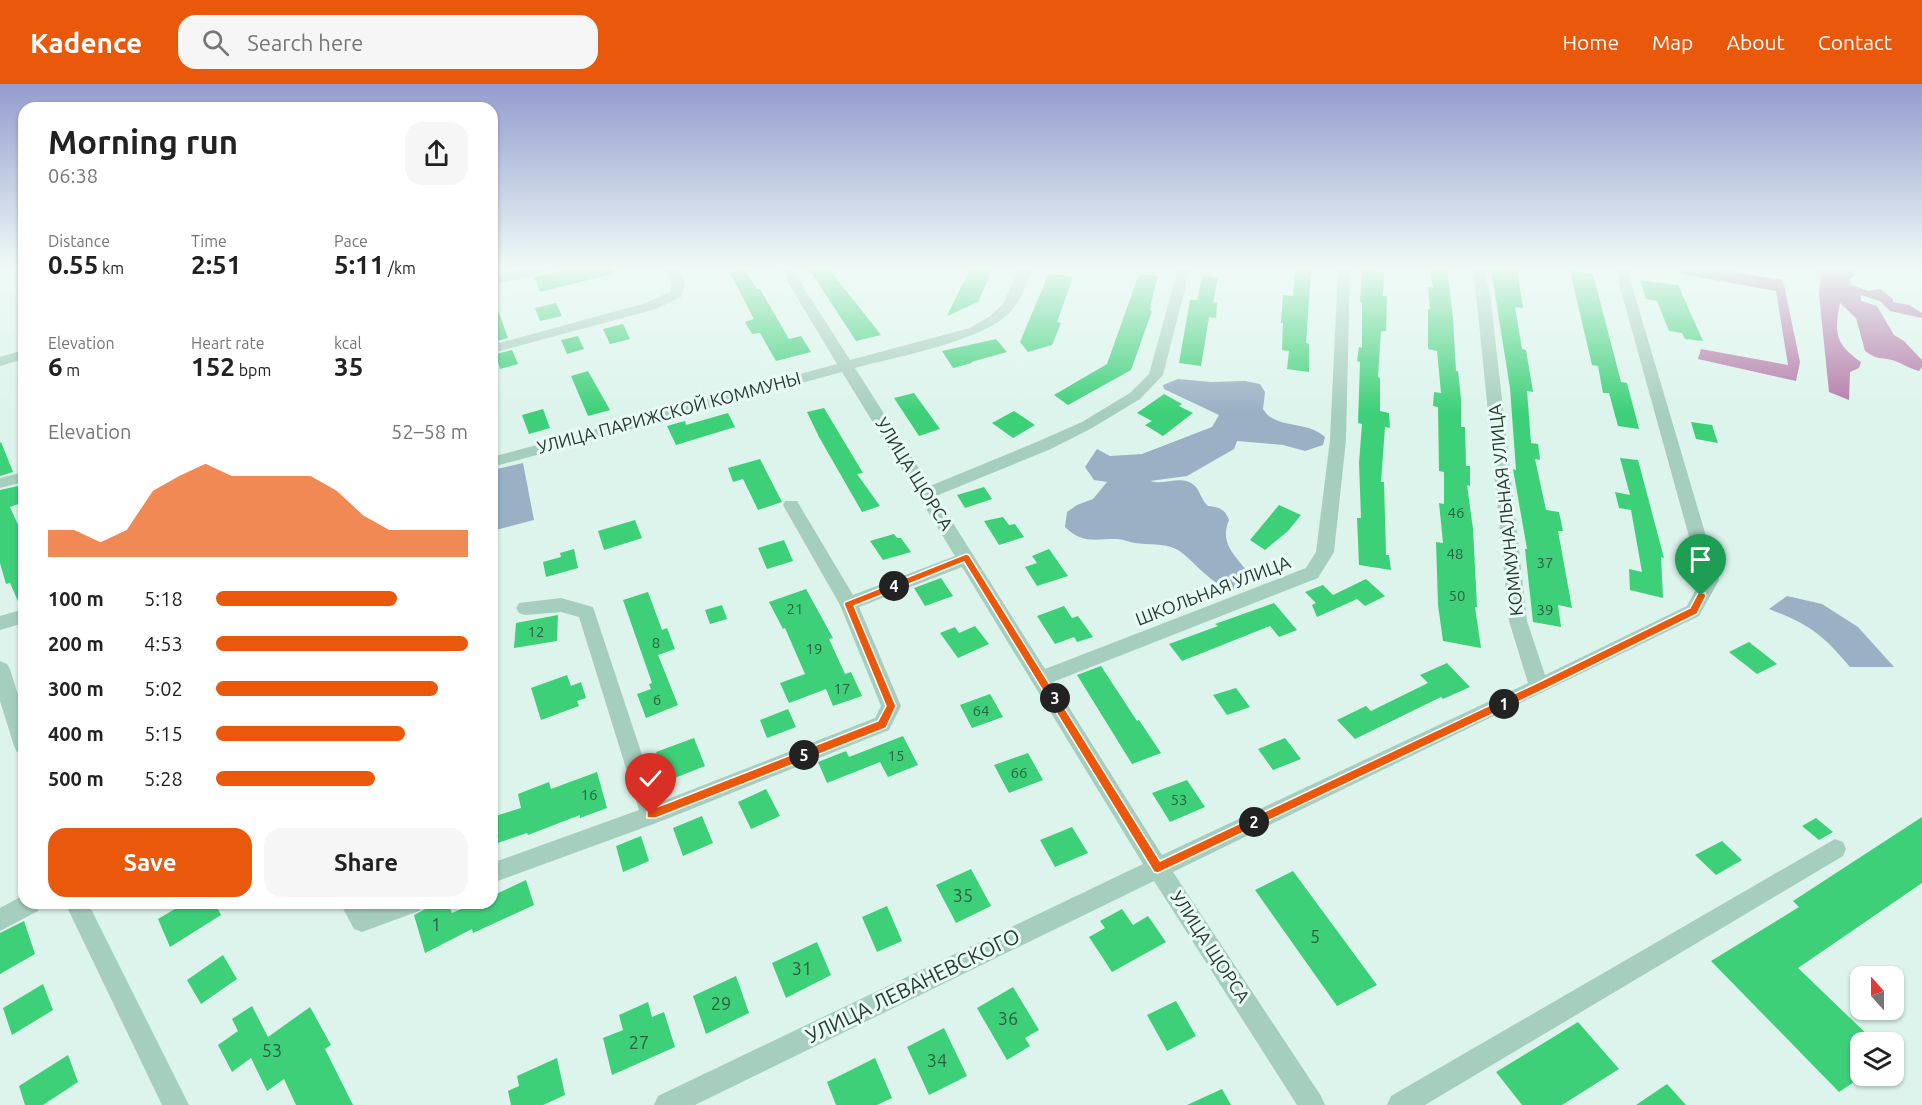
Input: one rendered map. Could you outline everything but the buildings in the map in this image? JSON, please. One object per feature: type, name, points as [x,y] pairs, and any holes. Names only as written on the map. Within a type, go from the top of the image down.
[{"type":"street","points":[[498,348],[613,317]]},
{"type":"street","name":"УЛИЦА ЩОРСА","points":[[816,317],[1158,868],[1312,1105]]},
{"type":"street","name":"УЛИЦА ПАРИЖСКОЙ КОММУНЫ","points":[[498,460],[846,364],[975,331],[1000,317]]},
{"type":"street","points":[[926,494],[1045,445],[1088,424],[1135,396],[1156,375],[1171,317]]},
{"type":"street","name":"ШКОЛЬНАЯ УЛИЦА","points":[[1042,678],[1312,573],[1325,552],[1338,440],[1342,317]]},
{"type":"street","name":"КОММУНАЛЬНАЯ УЛИЦА","points":[[1485,317],[1518,621],[1539,687]]},
{"type":"street","points":[[1158,868],[1539,687],[1693,611],[1710,580],[1635,317]]},
{"type":"street","points":[[0,362],[18,356]]},
{"type":"street","points":[[0,483],[18,478]]},
{"type":"street","points":[[498,871],[651,815],[882,724],[891,706],[849,604],[791,505]]},
{"type":"street","points":[[849,604],[966,558]]},
{"type":"street","points":[[525,609],[561,604],[587,612],[651,815]]},
{"type":"street","points":[[0,623],[18,618]]},
{"type":"street","points":[[0,669],[18,727]]},
{"type":"street","points":[[1400,1105],[1835,849]]},
{"type":"street","name":"УЛИЦА ЛЕВАНЕВСКОГО","points":[[668,1105],[1158,868]]},
{"type":"street","points":[[0,920],[19,909]]},
{"type":"street","points":[[79,909],[176,1105]]},
{"type":"street","points":[[355,909],[362,921],[395,909]]},
{"type":"shaded area","points":[[1780,317],[1791,317],[1800,362],[1796,381],[1698,359],[1701,349],[1788,365]]},
{"type":"shaded area","points":[[1821,317],[1838,317],[1837,330],[1841,343],[1852,356],[1861,362],[1859,368],[1850,372],[1849,400],[1829,392]]},
{"type":"shaded area","points":[[1855,317],[1883,317],[1894,335],[1904,341],[1922,360],[1922,367],[1919,371],[1895,361],[1876,357],[1865,351]]},
{"type":"shaded area","points":[[1178,379],[1211,382],[1245,381],[1260,384],[1265,392],[1263,409],[1268,416],[1283,423],[1309,428],[1325,437],[1323,445],[1305,451],[1283,445],[1237,441],[1234,449],[1187,476],[1150,481],[1184,480],[1189,482],[1196,487],[1208,506],[1226,513],[1229,520],[1226,529],[1228,545],[1252,578],[1243,587],[1233,589],[1222,586],[1212,580],[1184,554],[1171,547],[1119,539],[1083,538],[1065,527],[1067,512],[1093,499],[1107,482],[1094,480],[1085,467],[1097,449],[1110,456],[1142,454],[1212,427],[1219,415],[1164,389],[1163,385]]},
{"type":"shaded area","points":[[523,463],[534,520],[498,529],[498,469]]},
{"type":"shaded area","points":[[1787,596],[1822,604],[1858,627],[1894,667],[1850,667],[1823,638],[1795,620],[1769,609]]},
{"type":"route","points":[[651,815],[882,724],[891,706],[849,604],[966,558],[1158,868],[1539,687],[1693,611],[1701,596]]}]
